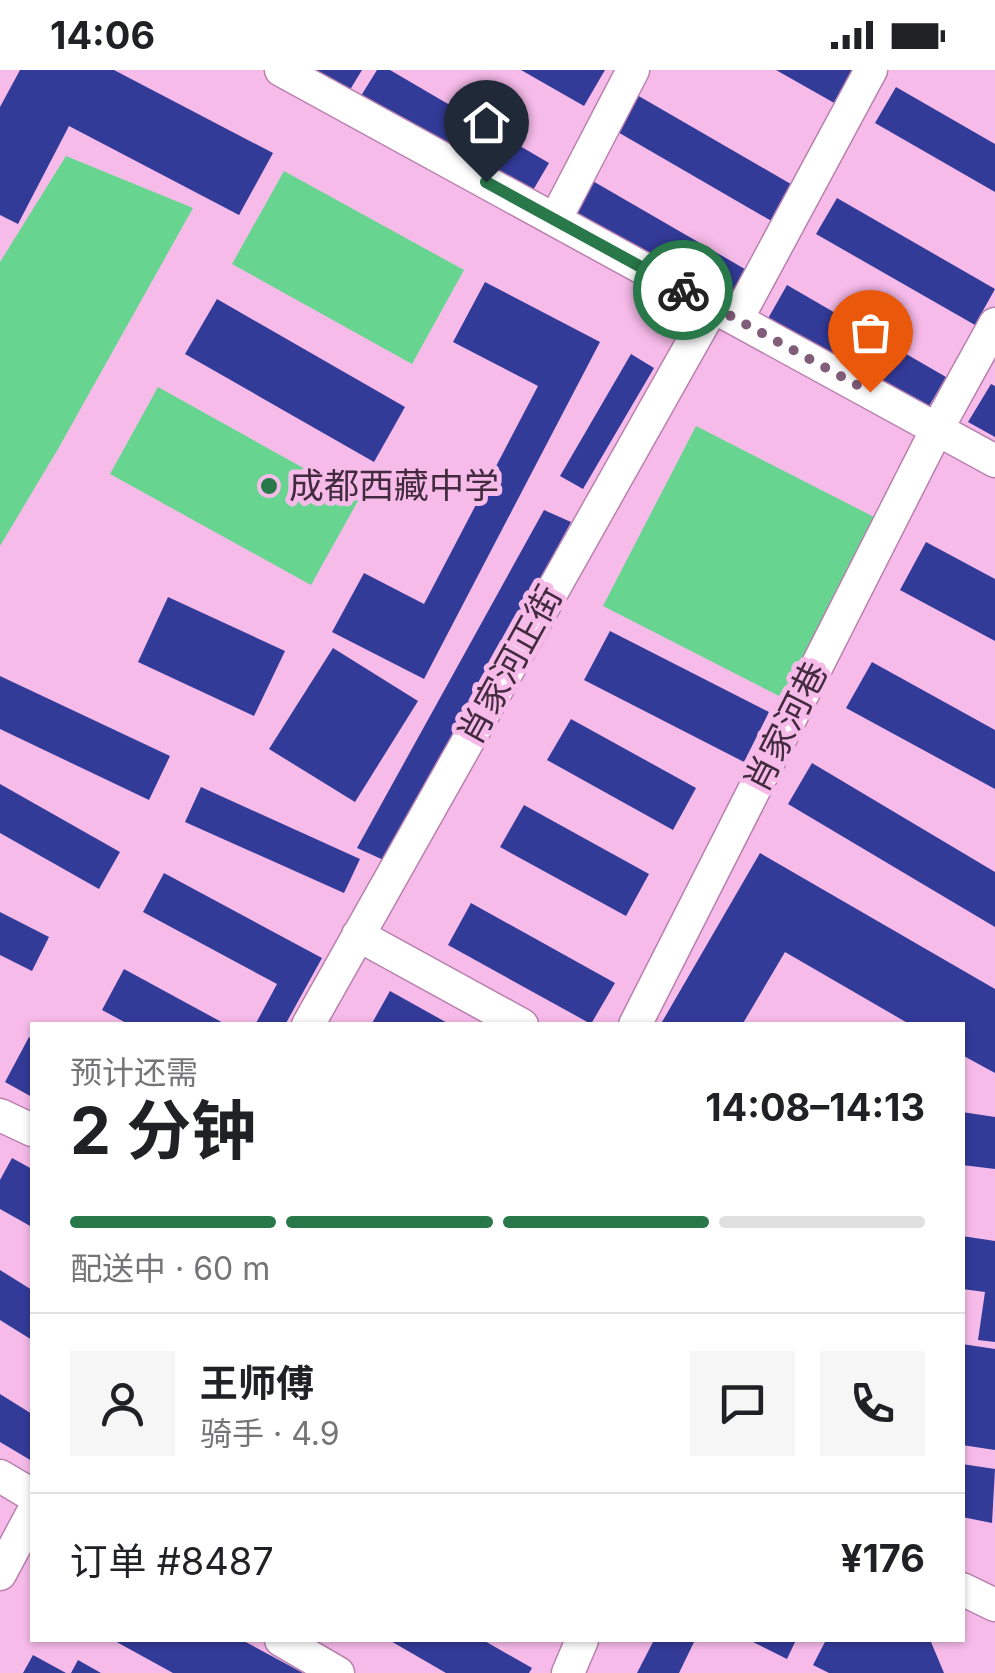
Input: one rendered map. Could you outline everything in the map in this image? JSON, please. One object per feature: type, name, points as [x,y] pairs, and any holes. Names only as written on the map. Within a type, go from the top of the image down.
[{"type":"street","points":[[281,70],[995,461]]},
{"type":"street","points":[[554,220],[633,70]]},
{"type":"street","name":"肖家河正街","points":[[310,1022],[872,70]]},
{"type":"street","name":"肖家河巷","points":[[637,1022],[937,429],[995,324]]},
{"type":"street","points":[[358,936],[516,1022]]},
{"type":"street","points":[[0,1114],[30,1129]]},
{"type":"street","points":[[0,1476],[30,1494]]},
{"type":"street","points":[[0,1574],[30,1518]]},
{"type":"street","points":[[965,1590],[995,1605]]},
{"type":"street","points":[[284,1642],[338,1673]]},
{"type":"street","points":[[568,1673],[581,1642]]},
{"type":"green space","points":[[66,156],[193,208],[0,546],[0,262]]},
{"type":"green space","points":[[284,171],[464,270],[412,364],[232,264]]},
{"type":"green space","points":[[158,387],[359,499],[311,585],[110,474]]},
{"type":"green space","points":[[696,426],[878,519],[785,699],[603,606]]},
{"type":"building","points":[[20,70],[114,70],[273,153],[239,215],[69,126],[18,224],[0,215],[0,107]]},
{"type":"building","points":[[310,70],[362,70],[348,93]]},
{"type":"building","points":[[377,70],[390,70],[549,163],[529,197],[359,99]]},
{"type":"building","points":[[521,70],[605,70],[584,106]]},
{"type":"building","points":[[776,70],[856,70],[836,104]]},
{"type":"building","points":[[896,87],[995,144],[995,192],[875,123]]},
{"type":"building","points":[[637,95],[796,187],[775,223],[616,131]]},
{"type":"building","points":[[591,180],[750,272],[729,308],[570,216]]},
{"type":"building","points":[[837,198],[995,289],[975,325],[816,234]]},
{"type":"building","points":[[485,282],[600,342],[424,679],[332,632],[364,573],[424,604],[538,386],[453,342]]},
{"type":"building","points":[[787,285],[946,377],[925,413],[766,322]]},
{"type":"building","points":[[217,299],[405,407],[374,462],[185,354]]},
{"type":"building","points":[[631,354],[654,368],[583,489],[560,476]]},
{"type":"building","points":[[991,384],[995,386],[995,437],[968,422]]},
{"type":"building","points":[[544,510],[571,522],[388,862],[357,848]]},
{"type":"building","points":[[926,542],[995,579],[995,641],[900,590]]},
{"type":"building","points":[[168,597],[285,651],[254,716],[138,662]]},
{"type":"building","points":[[610,631],[769,712],[744,762],[584,680]]},
{"type":"building","points":[[333,648],[418,701],[355,802],[269,749]]},
{"type":"building","points":[[872,662],[995,730],[995,789],[846,708]]},
{"type":"building","points":[[0,676],[170,756],[149,800],[0,729]]},
{"type":"building","points":[[571,719],[696,788],[673,830],[547,760]]},
{"type":"building","points":[[812,763],[995,872],[995,927],[788,804]]},
{"type":"building","points":[[0,784],[120,852],[99,889],[0,833]]},
{"type":"building","points":[[201,787],[360,859],[344,893],[185,822]]},
{"type":"building","points":[[524,805],[649,874],[626,916],[500,847]]},
{"type":"building","points":[[760,853],[995,989],[995,1073],[965,1057],[965,1022],[906,1022],[785,952],[744,1022],[662,1022]]},
{"type":"building","points":[[164,873],[322,958],[287,1022],[257,1022],[277,984],[143,912]]},
{"type":"building","points":[[471,903],[615,983],[592,1022],[587,1022],[448,945]]},
{"type":"building","points":[[0,912],[49,937],[32,971],[0,955]]},
{"type":"building","points":[[124,969],[221,1022],[124,1022],[102,1010]]},
{"type":"building","points":[[390,991],[446,1022],[373,1022]]},
{"type":"building","points":[[29,1037],[30,1096],[5,1082]]},
{"type":"building","points":[[965,1112],[995,1117],[995,1169],[965,1165]]},
{"type":"building","points":[[12,1158],[30,1168],[30,1226],[0,1209],[0,1180]]},
{"type":"building","points":[[965,1236],[995,1241],[995,1342],[978,1340],[985,1292],[965,1289]]},
{"type":"building","points":[[0,1270],[30,1289],[30,1339],[0,1320]]},
{"type":"building","points":[[965,1344],[995,1349],[995,1450],[965,1445]]},
{"type":"building","points":[[0,1394],[30,1413],[30,1460],[0,1442]]},
{"type":"building","points":[[965,1464],[995,1469],[992,1523],[965,1518]]},
{"type":"building","points":[[117,1642],[246,1642],[303,1673],[173,1673]]},
{"type":"building","points":[[392,1642],[486,1642],[532,1668],[529,1673],[446,1673]]},
{"type":"building","points":[[653,1642],[694,1642],[679,1673],[637,1673]]},
{"type":"building","points":[[753,1642],[795,1642],[787,1659]]},
{"type":"building","points":[[825,1642],[931,1642],[944,1673],[829,1673],[813,1665]]},
{"type":"building","points":[[33,1655],[66,1673],[23,1673]]},
{"type":"building","points":[[78,1660],[101,1673],[71,1673]]},
{"type":"way so far","points":[[683,290],[870,392]]},
{"type":"place","name":"成都西藏中学","points":[[269,486]]},
{"type":"route","points":[[486,182],[683,290]]}]
